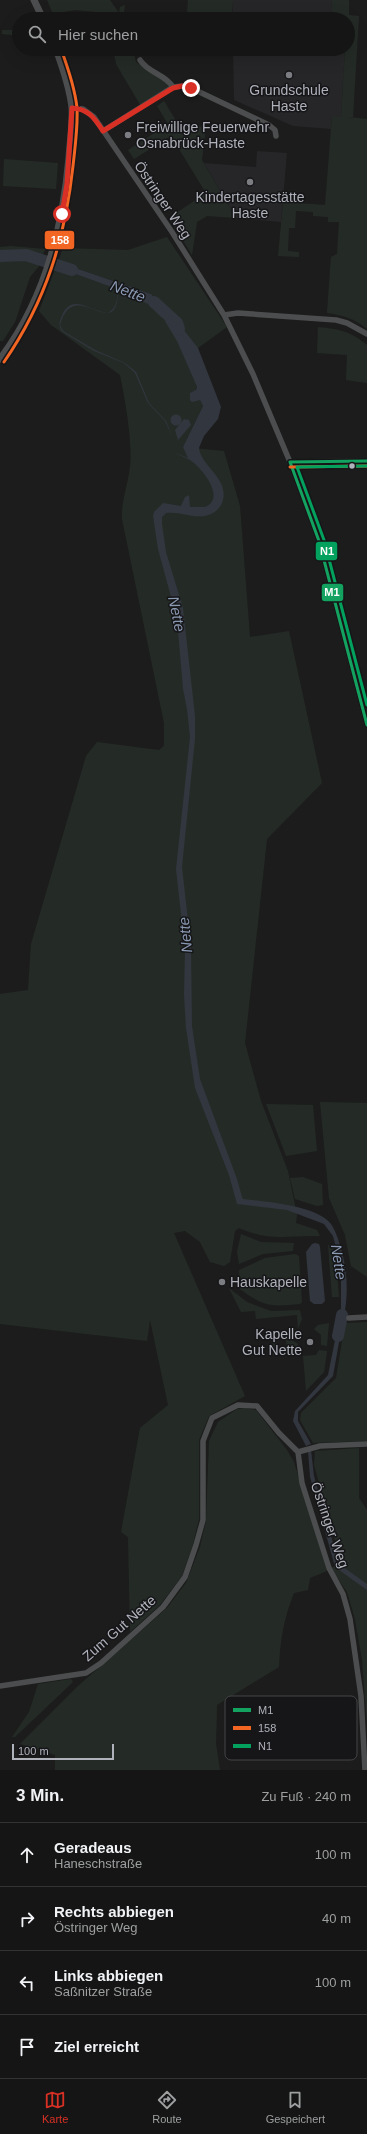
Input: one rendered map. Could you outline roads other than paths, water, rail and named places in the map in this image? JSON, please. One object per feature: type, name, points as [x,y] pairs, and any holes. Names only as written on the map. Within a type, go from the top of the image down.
[{"type":"street","points":[[34,0],[40,12]]},
{"type":"street","points":[[0,359],[30,311],[48,268],[62,214],[67,184],[72,108],[65,75],[58,56]]},
{"type":"street","points":[[140,60],[144,66],[169,79],[173,88]]},
{"type":"street","points":[[103,131],[173,88],[182,86],[191,88],[269,125],[275,130],[276,136]]},
{"type":"street","name":"Östringer Weg","points":[[72,108],[83,109],[88,112],[103,131],[172,232],[224,315],[253,374],[290,462],[319,540],[367,725]]},
{"type":"street","points":[[224,315],[238,313],[336,320],[347,323],[367,334]]},
{"type":"street","points":[[290,462],[367,462]]},
{"type":"street","points":[[349,1318],[367,1317]]},
{"type":"street","name":"Zum Gut Nette","points":[[0,1686],[86,1673],[101,1663],[163,1607],[185,1577],[203,1520],[203,1441],[212,1418],[238,1404],[257,1406],[279,1433],[300,1451]]},
{"type":"street","points":[[300,1451],[320,1446],[367,1444]]},
{"type":"street","name":"Östringer Weg","points":[[300,1451],[302,1483],[329,1568],[343,1594],[350,1619],[360,1689],[365,1770]]},
{"type":"water","points":[[0,251],[21,251],[43,257],[40,263],[19,258],[0,262]]},
{"type":"water","points":[[58,262],[151,294],[166,312],[161,317],[150,305],[118,289],[117,295],[117,289],[56,267]]},
{"type":"water","points":[[75,304],[84,306],[75,306],[67,311],[60,325],[64,311],[69,306]]},
{"type":"water","points":[[172,315],[198,348],[221,407],[218,419],[204,436],[199,448],[201,455],[219,480],[222,487],[224,495],[221,505],[211,514],[205,516],[166,513],[162,517],[166,552],[183,608],[195,716],[195,739],[182,867],[191,948],[192,1026],[200,1079],[243,1199],[277,1203],[314,1212],[331,1224],[338,1239],[343,1256],[347,1289],[345,1310],[341,1310],[341,1266],[333,1236],[324,1224],[287,1210],[237,1204],[229,1175],[195,1088],[186,1028],[184,995],[185,950],[176,869],[190,737],[183,689],[177,619],[158,549],[153,516],[154,512],[163,503],[181,506],[185,497],[189,495],[190,507],[205,507],[211,503],[213,490],[210,483],[195,464],[173,452],[188,458],[183,447],[203,406],[200,400],[192,402],[190,400],[190,393],[196,390],[197,387],[177,341],[165,321]]},
{"type":"water","points":[[60,325],[63,331],[95,350],[125,363],[136,372],[149,403],[166,421],[173,438],[165,421],[148,403],[135,373],[124,363],[94,351],[63,332]]},
{"type":"water","points":[[174,415],[178,415],[180,416],[180,424],[174,425],[171,422],[171,418]]},
{"type":"water","points":[[184,419],[189,420],[191,425],[178,440],[175,430]]},
{"type":"water","points":[[312,1244],[319,1244],[320,1247],[325,1301],[322,1304],[314,1304],[310,1301],[306,1252]]},
{"type":"water","points":[[339,1320],[343,1320],[333,1376],[298,1412],[298,1421],[311,1444],[306,1446],[293,1421],[295,1411],[328,1375]]},
{"type":"water","points":[[311,1450],[314,1476],[339,1564],[367,1584],[367,1590],[335,1567],[310,1477],[308,1451]]},
{"type":"waterway","name":"Nette","points":[[0,256],[26,255],[72,270]]},
{"type":"waterway","name":"Nette","points":[[154,302],[177,323],[179,329]]},
{"type":"waterway","name":"Nette","points":[[338,1336],[342,1315]]},
{"type":"place","name":"Grundschule Haste","points":[[289,75]]},
{"type":"place","name":"Freiwillige Feuerwehr Osnabrück-Haste","points":[[128,135]]},
{"type":"place","name":"Kindertagesstätte Haste","points":[[250,182]]},
{"type":"place","name":"Hauskapelle","points":[[222,1282]]},
{"type":"place","name":"Kapelle Gut Nette","points":[[310,1342]]}]
